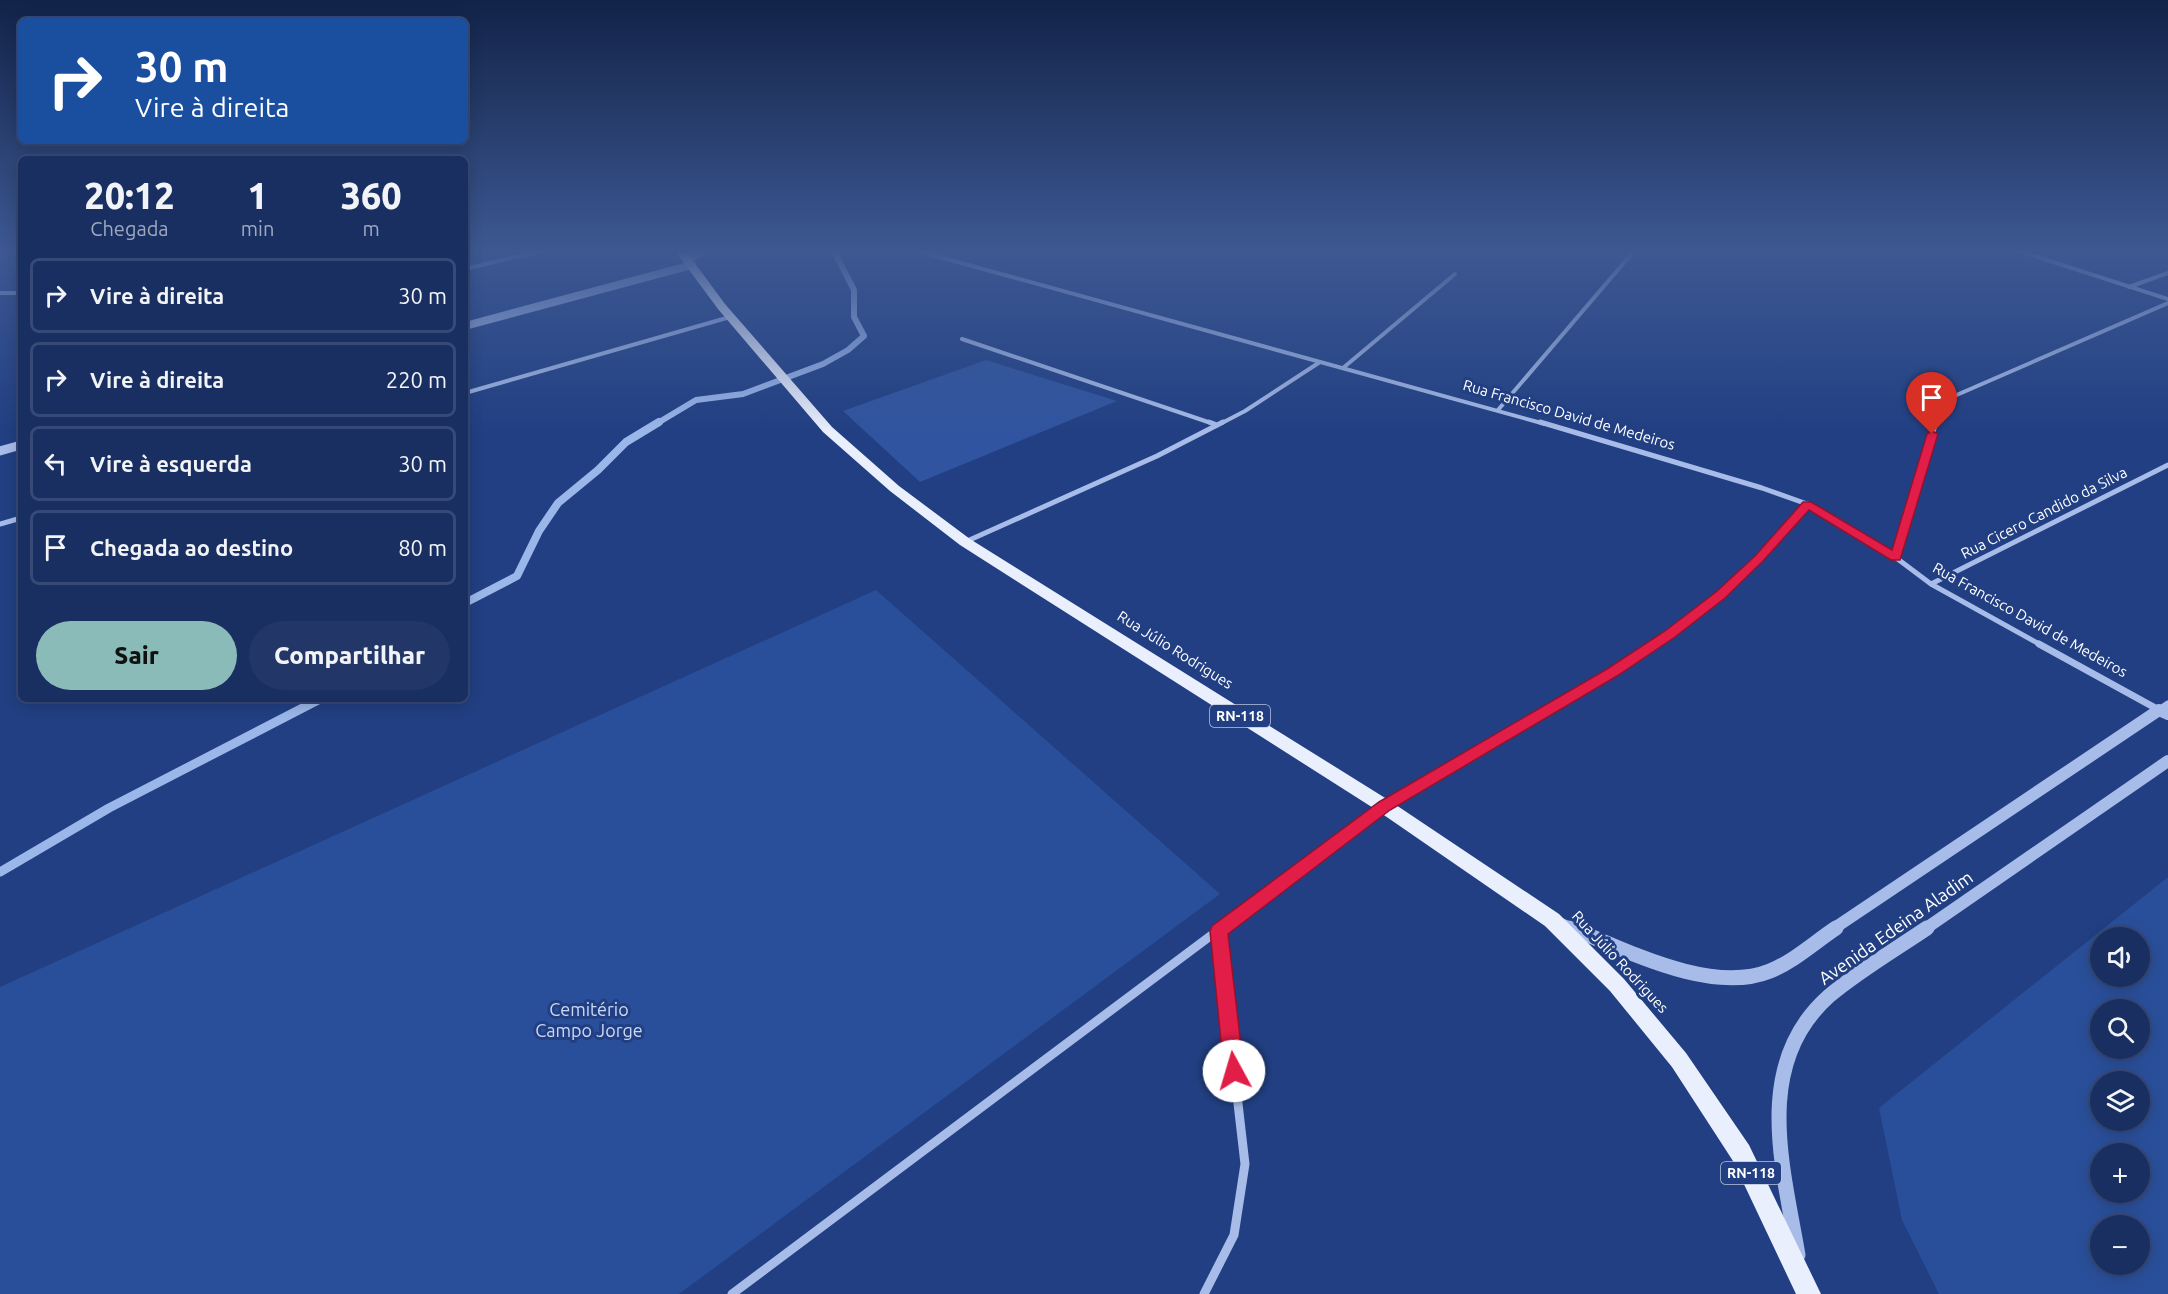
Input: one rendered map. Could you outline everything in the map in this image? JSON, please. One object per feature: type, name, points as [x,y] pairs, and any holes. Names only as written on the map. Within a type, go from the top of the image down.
[{"type":"main road","name":"Rua Júlio Rodrigues","points":[[726,311],[789,386],[850,451],[918,508],[965,542],[1384,806],[1552,920],[1617,985],[1679,1059],[1741,1153],[1805,1285]]},
{"type":"street","points":[[468,325],[517,311]]},
{"type":"street","name":"Rua Francisco David de Medeiros","points":[[1137,311],[1498,410],[1731,478],[1807,504],[1895,557],[1931,584],[2165,709]]},
{"type":"street","points":[[1343,368],[1410,311]]},
{"type":"street","points":[[1498,410],[1582,311]]},
{"type":"street","points":[[1895,557],[1939,413],[1952,398],[2145,311]]},
{"type":"street","points":[[468,392],[730,317]]},
{"type":"street","points":[[962,339],[1217,425]]},
{"type":"street","points":[[965,542],[1156,456],[1245,411],[1320,362]]},
{"type":"street","points":[[0,451],[18,446]]},
{"type":"street","name":"Rua Cicero Candido da Silva","points":[[1931,584],[2168,465]]},
{"type":"street","points":[[732,1294],[1384,806],[1612,673],[1670,634],[1721,595],[1759,558],[1807,504]]},
{"type":"street","points":[[0,524],[18,519]]},
{"type":"street","name":"Avenida Edeina Aladim","points":[[1552,920],[1640,954],[1716,977],[1747,978],[1773,970],[2165,709]]},
{"type":"street","name":"Avenida Edeina Aladim","points":[[1805,1285],[1779,1125],[1780,1082],[1789,1048],[1806,1020],[1830,995],[2168,760]]},
{"type":"street","points":[[1204,1294],[1234,1235],[1245,1164],[1218,931]]},
{"type":"green space","name":"Cemitério Campo Jorge","points":[[876,590],[1220,894],[679,1294],[0,1294],[0,987]]},
{"type":"green space","points":[[2168,877],[2168,1294],[1939,1294],[1902,1220],[1879,1108],[2090,939],[2090,987],[2150,987],[2150,927],[2105,927]]},
{"type":"building","points":[[986,360],[1117,401],[920,482],[843,411]]},
{"type":"waterway","points":[[656,424],[696,400],[743,394],[823,364],[848,350],[864,336],[854,317],[854,311]]},
{"type":"waterway","points":[[468,601],[517,576],[539,531],[558,503],[598,470],[626,442],[659,422]]},
{"type":"waterway","points":[[0,872],[109,808],[314,702]]},
{"type":"route","points":[[1234,1071],[1218,931],[1384,806],[1612,673],[1670,634],[1721,595],[1759,558],[1807,504],[1895,557],[1932,434]]}]
